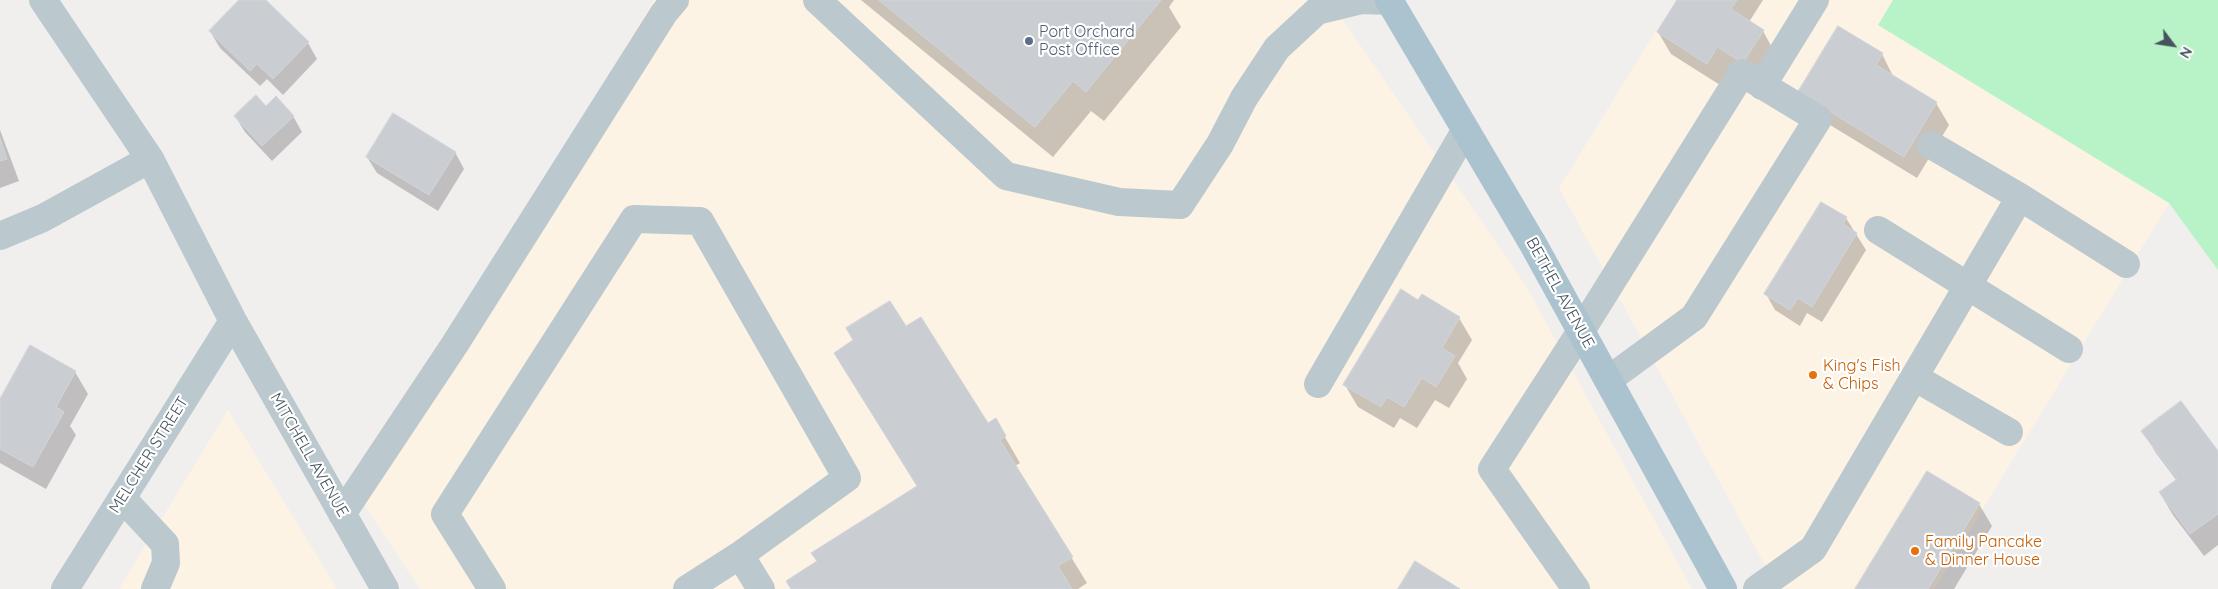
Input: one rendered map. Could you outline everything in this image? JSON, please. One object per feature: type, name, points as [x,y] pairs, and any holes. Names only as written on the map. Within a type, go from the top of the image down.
[{"type":"main road","name":"BETHEL AVENUE","points":[[1389,0],[1581,331],[1724,589]]},
{"type":"street","name":"MITCHELL AVENUE","points":[[43,0],[150,159],[233,321],[385,589]]},
{"type":"street","points":[[342,514],[455,344],[664,13],[675,0]]},
{"type":"street","points":[[817,0],[1006,176],[1119,202],[1180,205],[1220,144],[1244,98],[1277,48],[1317,12],[1362,0],[1389,0]]},
{"type":"street","points":[[1762,86],[1815,0]]},
{"type":"street","points":[[1576,589],[1492,470],[1742,73],[1818,119],[1694,317],[1608,380]]},
{"type":"street","points":[[1318,384],[1465,131]]},
{"type":"street","points":[[1931,145],[2020,197],[2126,264]]},
{"type":"street","points":[[0,236],[43,218],[150,159]]},
{"type":"street","points":[[1757,589],[1813,549],[2020,197]]},
{"type":"street","points":[[492,589],[445,514],[634,219],[700,221],[847,478],[740,555],[687,589]]},
{"type":"street","points":[[1878,230],[2069,349]]},
{"type":"street","name":"MELCHER STREET","points":[[65,589],[233,321]]},
{"type":"street","points":[[1914,377],[2009,432]]},
{"type":"street","points":[[122,498],[165,544],[166,563],[155,589]]},
{"type":"street","points":[[740,555],[760,589]]},
{"type":"shaded area","points":[[654,0],[1329,0],[1526,286],[1692,589],[420,589],[355,491]]},
{"type":"shaded area","points":[[1675,0],[1893,0],[1879,25],[2169,203],[1934,589],[1778,589],[1559,188]]},
{"type":"shaded area","points":[[228,410],[337,589],[119,589]]},
{"type":"green space","points":[[1893,0],[2218,0],[2218,270],[2169,203],[1878,25]]},
{"type":"building","points":[[239,0],[266,0],[309,42],[273,79],[257,64],[250,71],[209,31]]},
{"type":"building","name":"Port Orchard Post Office","points":[[879,0],[1161,0],[1086,92],[1073,81],[1035,127]]},
{"type":"building","points":[[1677,0],[1737,0],[1731,9],[1764,30],[1743,63],[1717,47],[1707,64],[1657,32]]},
{"type":"building","points":[[1838,26],[1883,53],[1876,65],[1937,102],[1904,157],[1798,92]]},
{"type":"building","points":[[256,95],[266,106],[276,96],[294,116],[262,146],[234,116]]},
{"type":"building","points":[[393,113],[456,152],[429,195],[366,157]]},
{"type":"building","points":[[0,138],[7,159],[0,161]]},
{"type":"building","points":[[1821,202],[1847,217],[1843,224],[1857,233],[1812,307],[1798,298],[1790,310],[1764,294]]},
{"type":"building","points":[[1401,289],[1418,300],[1422,294],[1460,317],[1442,348],[1455,356],[1436,387],[1422,378],[1404,407],[1387,397],[1381,407],[1343,385]]},
{"type":"building","points":[[890,301],[906,326],[921,317],[988,423],[996,418],[1006,436],[1000,440],[1073,557],[1058,566],[1072,589],[791,589],[786,581],[817,561],[811,553],[917,486],[834,353],[853,340],[846,328]]},
{"type":"building","points":[[30,345],[76,371],[56,407],[64,412],[33,467],[0,449],[0,399]]},
{"type":"building","points":[[2181,401],[2218,451],[2218,514],[2190,534],[2159,492],[2177,479],[2141,431]]},
{"type":"building","points":[[1927,471],[1980,503],[1928,589],[1855,589]]},
{"type":"building","points":[[1415,561],[1460,589],[1398,589]]},
{"type":"place","name":"Port Orchard Post Office","points":[[1029,41]]},
{"type":"place","name":"King's Fish & Chips","points":[[1813,375]]},
{"type":"place","name":"Family Pancake & Dinner House","points":[[1915,551]]}]
